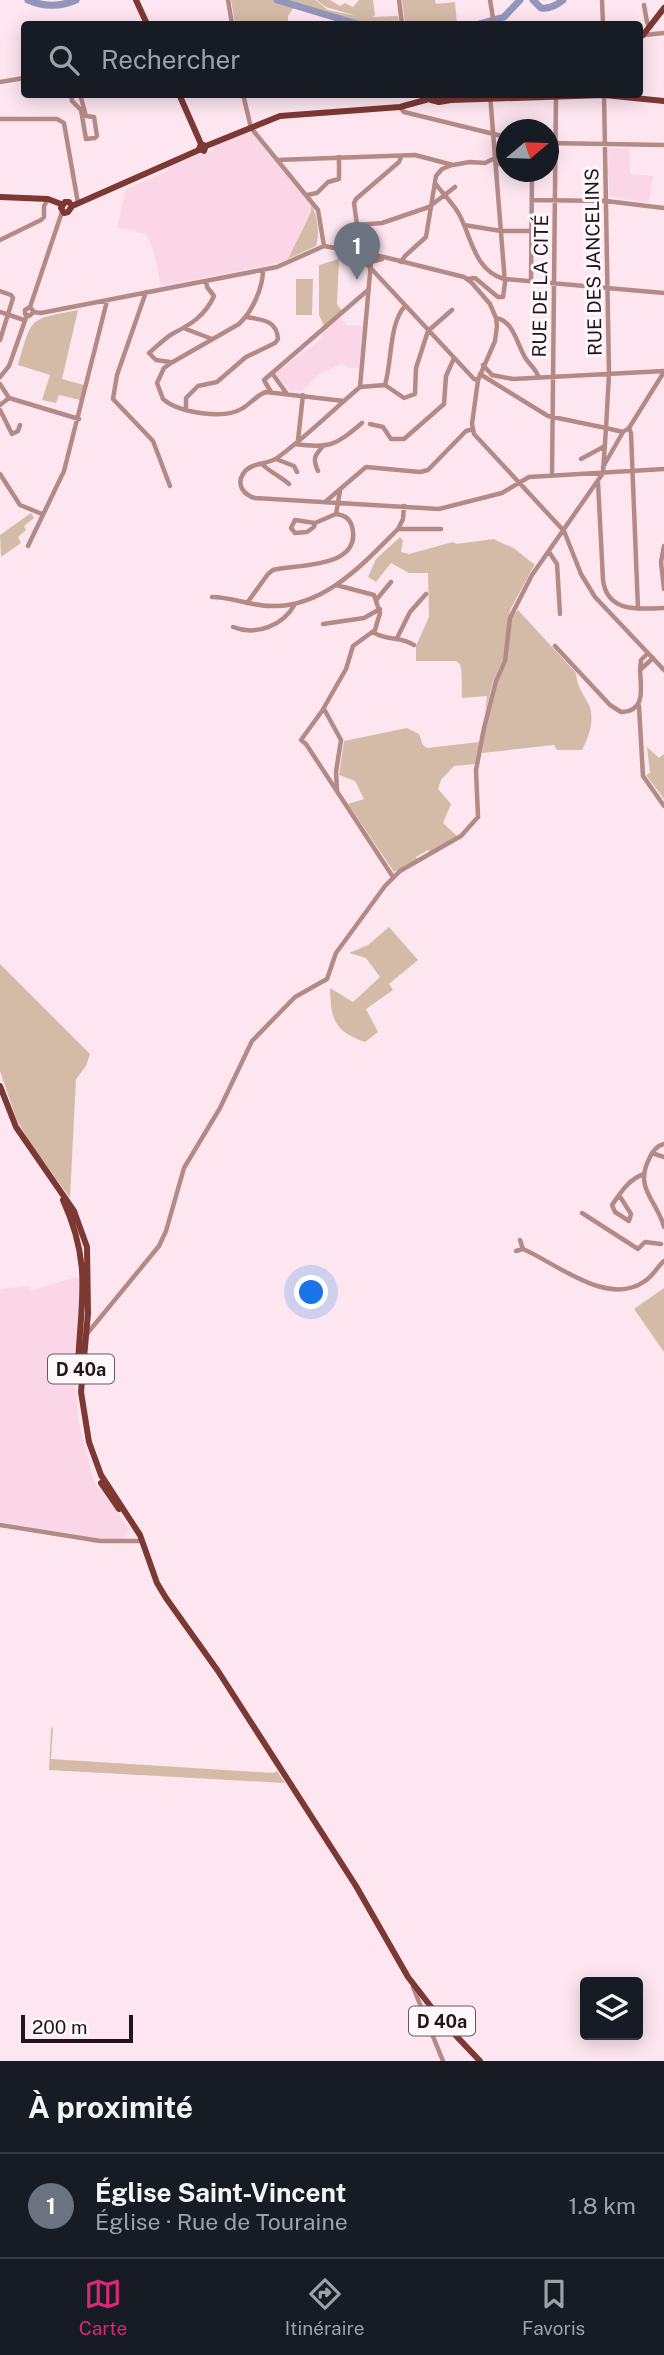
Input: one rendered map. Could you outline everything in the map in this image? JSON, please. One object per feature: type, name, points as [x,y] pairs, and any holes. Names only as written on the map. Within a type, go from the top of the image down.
[{"type":"main road","points":[[136,0],[145,19]]},
{"type":"main road","points":[[643,34],[664,8]]},
{"type":"main road","points":[[181,98],[202,147]]},
{"type":"main road","points":[[0,197],[48,199],[62,208],[67,202],[75,205],[202,147],[280,116],[400,107],[435,98]]},
{"type":"main road","points":[[429,100],[439,102],[481,98]]},
{"type":"main road","points":[[634,98],[664,101]]},
{"type":"main road","name":"D 40a","points":[[0,1086],[16,1127],[78,1219],[87,1247],[89,1273],[80,1388],[89,1443],[101,1475],[136,1529],[166,1598],[209,1657],[342,1864],[408,1977],[442,2021],[480,2061]]},
{"type":"main road","name":"D 40a","points":[[84,1335],[78,1394],[87,1448],[97,1476],[146,1552]]},
{"type":"street","points":[[228,0],[232,21]]},
{"type":"street","points":[[399,0],[402,21]]},
{"type":"street","points":[[602,0],[603,21]]},
{"type":"street","points":[[491,1],[494,21]]},
{"type":"street","points":[[644,5],[650,27]]},
{"type":"street","points":[[643,36],[664,33]]},
{"type":"street","points":[[0,82],[21,78]]},
{"type":"street","points":[[72,98],[84,117]]},
{"type":"street","points":[[81,98],[86,139],[95,138],[94,117],[84,117]]},
{"type":"street","points":[[244,98],[251,128],[318,210],[324,246]]},
{"type":"street","points":[[491,98],[496,165]]},
{"type":"street","name":"RUE DE LA CITÉ","points":[[556,98],[556,119]]},
{"type":"street","name":"RUE DES JANCELINS","points":[[603,470],[609,374],[604,98]]},
{"type":"street","points":[[400,107],[404,112],[494,135]]},
{"type":"street","points":[[0,119],[57,119],[64,123],[75,205]]},
{"type":"street","points":[[559,143],[664,145]]},
{"type":"street","points":[[277,160],[415,155],[453,165]]},
{"type":"street","points":[[401,157],[399,162],[356,199],[354,203],[357,225],[382,223],[429,207],[455,187]]},
{"type":"street","points":[[401,262],[426,237],[429,207],[439,172],[453,165],[485,163],[495,157]]},
{"type":"street","points":[[307,195],[317,193],[328,182],[339,179],[339,158]]},
{"type":"street","points":[[30,307],[34,312],[41,313],[263,270],[277,267],[324,246],[466,279],[475,278],[498,297],[503,297],[497,182]]},
{"type":"street","points":[[531,282],[532,182]]},
{"type":"street","name":"RUE DE LA CITÉ","points":[[552,476],[555,182]]},
{"type":"street","points":[[435,183],[457,211],[484,268],[492,275],[531,282],[664,293]]},
{"type":"street","points":[[0,240],[41,220],[48,199]]},
{"type":"street","points":[[532,200],[606,201],[664,208]]},
{"type":"street","points":[[0,377],[9,366],[25,318],[25,310],[30,307],[62,208]]},
{"type":"street","points":[[464,225],[501,231],[531,231]]},
{"type":"street","points":[[346,249],[368,264],[474,379],[479,377],[553,417],[623,432]]},
{"type":"street","points":[[360,387],[368,264],[372,259],[369,256]]},
{"type":"street","points":[[368,264],[387,259]]},
{"type":"street","points":[[263,270],[262,281],[247,317],[171,363],[159,375],[159,392],[169,404],[211,414],[242,409],[262,393],[271,392],[344,401]]},
{"type":"street","points":[[466,279],[490,304],[496,318],[495,341],[479,377],[473,429],[478,440],[564,531],[581,573],[595,597],[640,645],[661,663],[664,670]]},
{"type":"street","points":[[171,363],[156,360],[149,353],[170,335],[186,329],[209,307],[214,296],[206,281]]},
{"type":"street","points":[[271,392],[264,383],[272,373],[368,290]]},
{"type":"street","points":[[0,291],[11,295],[13,299],[1,336]]},
{"type":"street","points":[[146,292],[117,374],[113,399],[153,441],[170,486]]},
{"type":"street","points":[[27,546],[64,471],[107,301]]},
{"type":"street","points":[[384,385],[390,365],[395,323],[405,306]]},
{"type":"street","points":[[452,310],[428,331],[416,368],[415,394],[412,397],[404,398],[384,385],[360,387],[276,459],[247,469],[240,485],[250,497],[439,509],[502,494],[529,477],[603,470],[664,469]]},
{"type":"street","points":[[0,312],[25,318],[34,312]]},
{"type":"street","points":[[186,408],[186,398],[198,386],[217,382],[246,357],[278,339],[276,328],[271,323],[247,317]]},
{"type":"street","points":[[496,318],[504,319],[511,328],[539,378]]},
{"type":"street","points":[[186,329],[212,339]]},
{"type":"street","points":[[370,424],[383,427],[391,439],[404,439],[444,404],[446,376],[454,358]]},
{"type":"street","points":[[483,365],[496,376],[513,379],[664,371]]},
{"type":"street","points":[[84,1335],[159,1246],[166,1231],[180,1176],[220,1108],[252,1041],[295,997],[324,982],[344,941],[393,877],[461,836],[478,817],[476,770],[496,681],[505,661],[509,621],[532,575],[598,482],[623,432],[629,428],[664,371]]},
{"type":"street","points":[[272,373],[287,394]]},
{"type":"street","points":[[0,384],[9,398],[79,419]]},
{"type":"street","points":[[296,442],[303,396]]},
{"type":"street","points":[[9,398],[0,407],[12,434],[18,431],[20,425]]},
{"type":"street","points":[[296,442],[324,445],[339,443],[362,423]]},
{"type":"street","points":[[629,428],[638,609]]},
{"type":"street","points":[[324,503],[363,469],[371,466],[424,471],[466,431],[473,429]]},
{"type":"street","points":[[318,471],[313,461],[324,445]]},
{"type":"street","points":[[581,459],[605,446]]},
{"type":"street","points":[[276,459],[293,466],[297,472]]},
{"type":"street","points":[[262,464],[271,474],[289,484]]},
{"type":"street","points":[[0,474],[20,505],[42,514]]},
{"type":"street","points":[[598,482],[604,589],[616,605],[638,609],[664,607]]},
{"type":"street","points":[[335,503],[342,489]]},
{"type":"street","points":[[342,489],[347,503]]},
{"type":"street","points":[[332,496],[336,514]]},
{"type":"street","points":[[212,597],[271,606],[296,603],[336,585],[398,528],[403,519],[404,506]]},
{"type":"street","points":[[247,603],[273,570],[327,563],[343,553],[352,539],[352,525],[345,516],[336,514],[315,523],[295,520],[290,528],[295,533],[307,532],[315,523]]},
{"type":"street","points":[[398,528],[441,529]]},
{"type":"street","points":[[664,546],[661,562],[664,589]]},
{"type":"street","points":[[549,552],[557,564],[560,614]]},
{"type":"street","points":[[377,599],[391,582]]},
{"type":"street","points":[[336,585],[371,593],[377,599],[380,617],[373,632],[353,646],[346,669],[324,709],[301,740],[393,877]]},
{"type":"street","points":[[397,638],[410,612],[426,594]]},
{"type":"street","points":[[233,627],[250,632],[259,631],[287,615],[296,603]]},
{"type":"street","points":[[323,624],[364,618],[380,609]]},
{"type":"street","points":[[373,632],[381,637],[397,638],[414,645]]},
{"type":"street","points":[[555,646],[616,710],[628,712],[639,704]]},
{"type":"street","points":[[648,653],[640,662],[639,704],[643,776],[664,806]]},
{"type":"street","points":[[640,670],[653,658]]},
{"type":"street","points":[[324,709],[341,740],[336,772],[337,792]]},
{"type":"street","points":[[664,1144],[659,1145],[652,1153],[644,1174],[645,1189],[660,1213],[664,1227]]},
{"type":"street","points":[[652,1153],[664,1157]]},
{"type":"street","points":[[619,1195],[631,1214],[629,1221],[625,1221],[612,1209],[619,1195],[629,1182],[644,1174]]},
{"type":"street","points":[[582,1213],[638,1249],[645,1242],[661,1244]]},
{"type":"street","points":[[520,1240],[523,1249],[575,1278],[599,1286],[617,1288],[642,1283],[664,1261]]},
{"type":"street","points":[[516,1251],[523,1249]]},
{"type":"street","points":[[0,1525],[100,1541],[141,1541]]},
{"type":"street","points":[[408,1977],[443,2061]]},
{"type":"shaded area","points":[[231,0],[315,0],[328,10],[357,16],[326,7],[316,0],[330,0],[340,6],[345,3],[353,7],[359,0],[373,0],[375,15],[372,17],[398,16],[399,21],[340,21],[294,7],[288,21],[234,21]]},
{"type":"shaded area","points":[[402,0],[435,0],[436,4],[455,2],[457,21],[405,21]]},
{"type":"shaded area","points":[[246,132],[252,134],[310,204],[311,212],[288,259],[161,286],[153,249],[146,234],[117,227],[126,189],[168,171],[169,166],[213,150],[214,146]]},
{"type":"shaded area","points":[[608,148],[630,148],[630,174],[653,176],[649,203],[609,196]]},
{"type":"shaded area","points":[[311,205],[318,225],[316,246],[288,259],[311,212]]},
{"type":"shaded area","points":[[339,259],[337,304],[342,311],[324,326],[319,315],[319,265]]},
{"type":"shaded area","points":[[296,279],[313,279],[312,315],[296,315]]},
{"type":"shaded area","points":[[78,310],[62,379],[84,385],[80,400],[59,395],[56,403],[42,400],[50,375],[18,365],[30,329],[41,319]]},
{"type":"shaded area","points":[[340,317],[347,325],[363,326],[359,368],[349,368],[342,363],[318,375],[302,391],[290,391],[275,373],[323,338],[320,333]]},
{"type":"shaded area","points":[[31,513],[34,518],[24,526],[26,530],[18,537],[21,543],[1,557],[0,535]]},
{"type":"shaded area","points":[[400,537],[403,541],[401,552],[409,554],[453,542],[456,544],[494,539],[513,548],[535,564],[510,610],[503,660],[493,681],[485,714],[487,696],[462,698],[460,664],[456,661],[416,661],[416,646],[429,617],[428,573],[409,573],[391,563],[376,582],[368,577],[376,559]]},
{"type":"shaded area","points":[[518,610],[576,673],[591,716],[589,734],[582,750],[557,750],[554,745],[482,753],[484,728],[506,662],[511,617]]},
{"type":"shaded area","points":[[407,728],[419,734],[427,748],[479,742],[475,764],[454,766],[441,780],[438,789],[451,804],[443,823],[457,836],[430,853],[428,850],[394,872],[348,804],[364,799],[355,781],[339,775],[344,741]]},
{"type":"shaded area","points":[[647,747],[659,758],[664,754],[664,799],[646,775],[650,773]]},
{"type":"shaded area","points":[[389,927],[418,960],[389,984],[393,990],[366,1009],[378,1032],[365,1042],[347,1033],[336,1023],[330,988],[353,1002],[380,977],[366,958],[349,953],[368,945]]},
{"type":"shaded area","points":[[0,964],[90,1054],[86,1066],[76,1079],[70,1198],[29,1142],[16,1118],[0,1071]]},
{"type":"shaded area","points":[[76,1277],[80,1280],[76,1387],[78,1419],[94,1482],[130,1529],[122,1540],[101,1540],[0,1522],[0,1289],[29,1286],[30,1291]]},
{"type":"shaded area","points":[[664,1288],[664,1352],[634,1309]]},
{"type":"shaded area","points":[[53,1727],[51,1759],[273,1773],[277,1771],[285,1783],[49,1770]]},
{"type":"waterway","points":[[28,0],[52,5],[76,0]]},
{"type":"waterway","points":[[277,0],[347,21]]},
{"type":"waterway","points":[[490,21],[504,17],[520,0]]},
{"type":"waterway","points":[[533,0],[541,8],[553,6],[563,0]]},
{"type":"place","name":"Église Saint-Vincent","points":[[357,280]]}]
